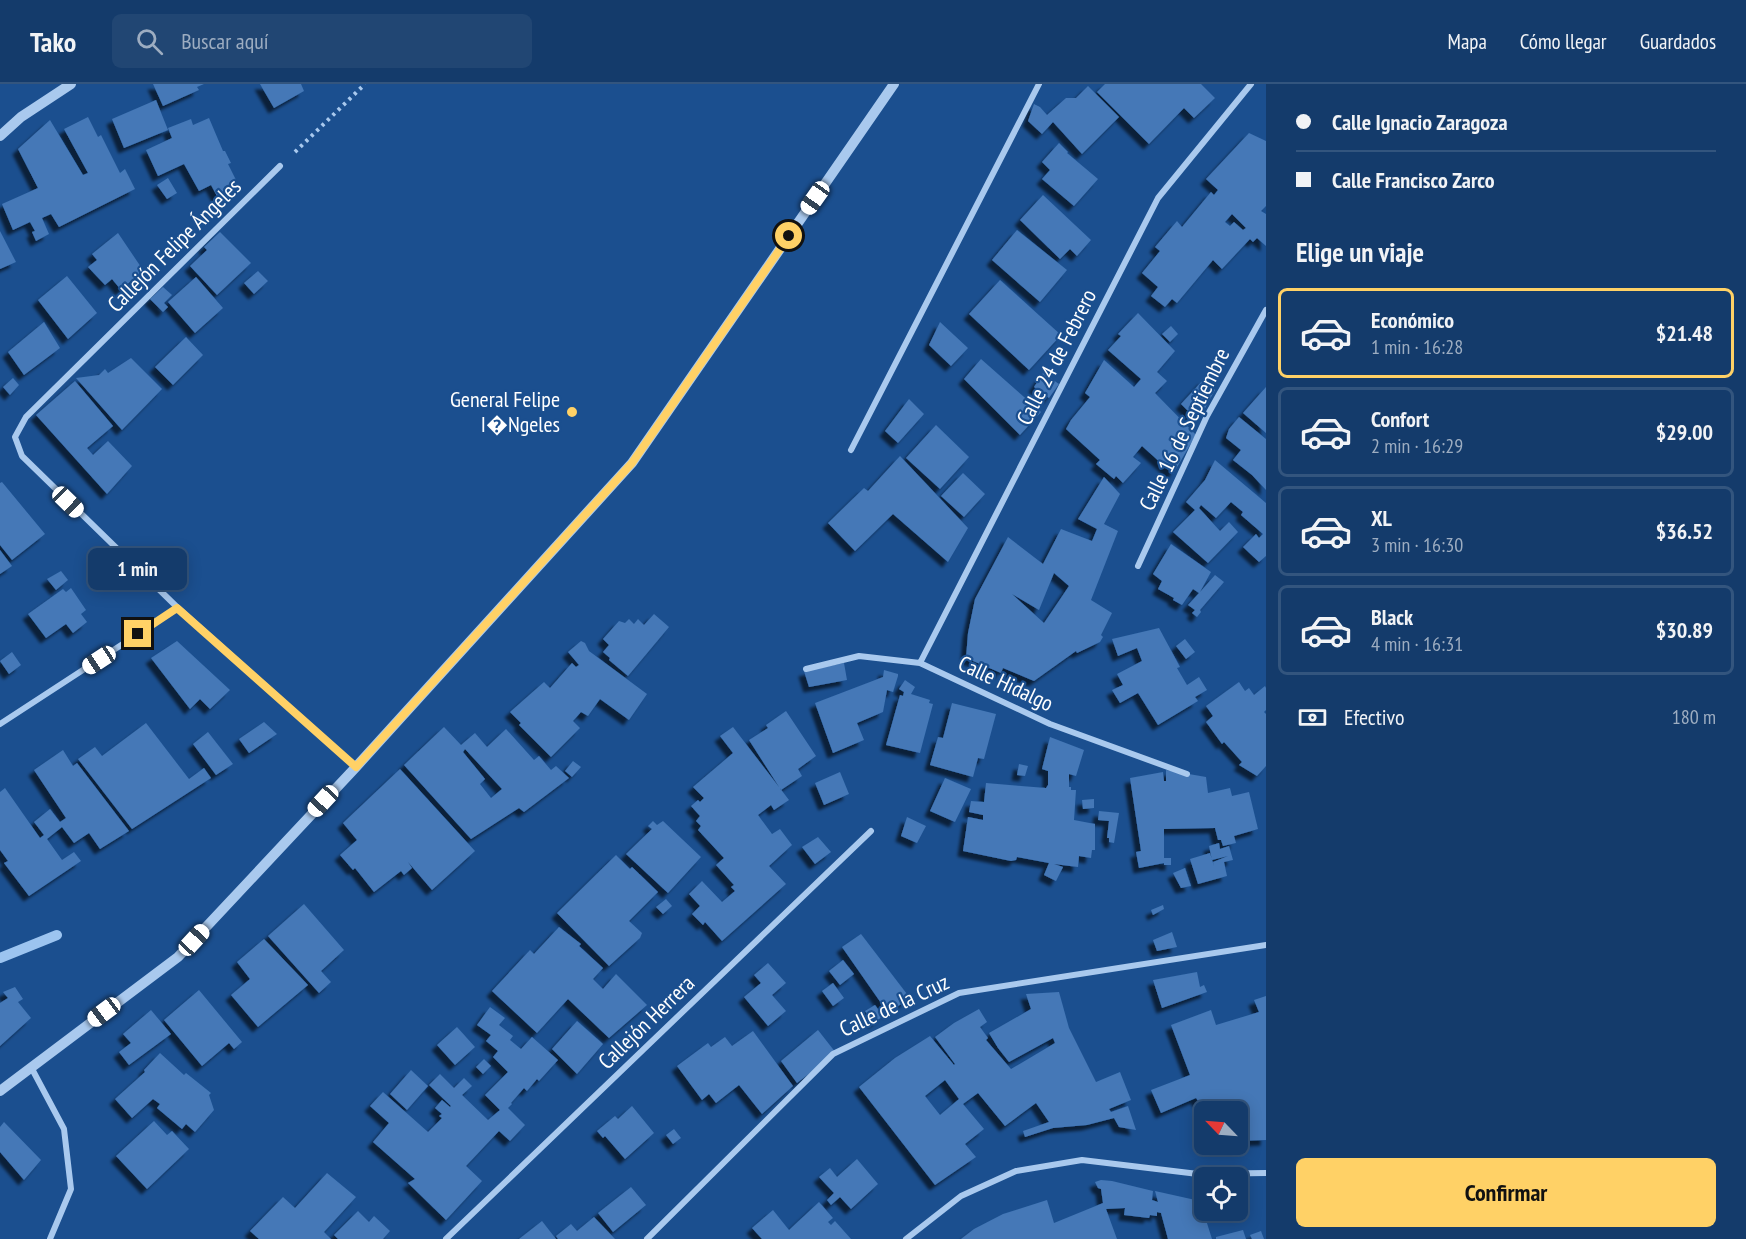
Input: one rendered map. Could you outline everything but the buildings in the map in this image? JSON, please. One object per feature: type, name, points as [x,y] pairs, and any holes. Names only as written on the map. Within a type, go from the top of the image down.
[{"type":"street","points":[[0,136],[21,117],[71,84]]},
{"type":"street","points":[[0,1091],[178,957],[356,767],[632,463],[894,84]]},
{"type":"street","points":[[851,450],[1039,84]]},
{"type":"street","name":"Calle 24 de Febrero","points":[[920,663],[1158,198],[1251,84]]},
{"type":"street","name":"Callejón Felipe Ángeles","points":[[177,608],[22,456],[15,437],[26,417],[280,166]]},
{"type":"street","name":"Calle 16 de Septiembre","points":[[1138,566],[1207,416],[1266,310]]},
{"type":"street","points":[[0,724],[177,608],[356,767]]},
{"type":"street","name":"Calle Hidalgo","points":[[806,669],[859,656],[920,663],[1050,724],[1187,774]]},
{"type":"street","name":"Callejón Herrera","points":[[446,1239],[872,831]]},
{"type":"street","name":"Calle de la Cruz","points":[[647,1239],[832,1054],[948,998],[959,993],[1266,945]]},
{"type":"street","points":[[31,1067],[64,1129],[69,1169],[71,1189],[50,1239]]},
{"type":"street","points":[[906,1239],[961,1196],[1016,1171],[1082,1160],[1198,1174],[1266,1173]]},
{"type":"path","points":[[280,166],[365,84]]},
{"type":"waterway","points":[[0,958],[57,935]]},
{"type":"place","name":"General Felipe I�Ngeles","points":[[572,412]]},
{"type":"route","points":[[138,634],[177,608],[356,767],[632,463],[789,236]]}]
